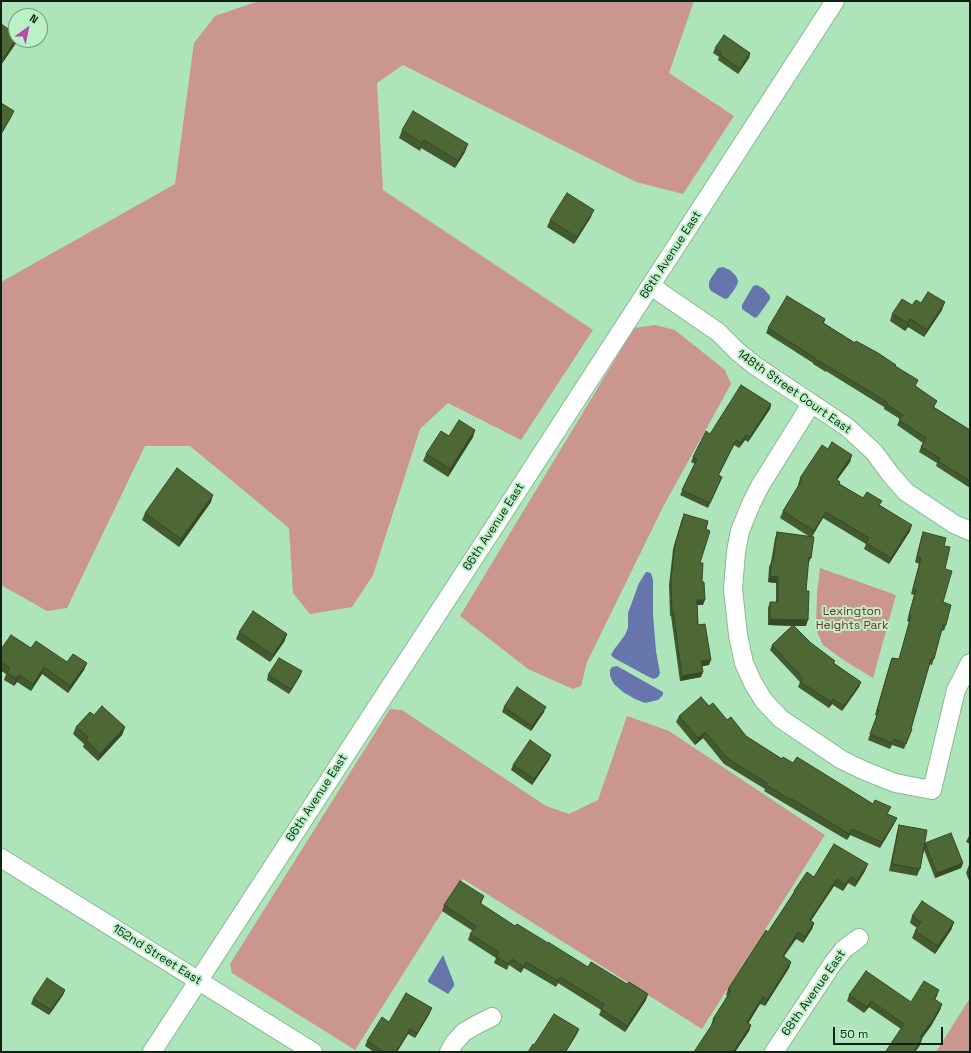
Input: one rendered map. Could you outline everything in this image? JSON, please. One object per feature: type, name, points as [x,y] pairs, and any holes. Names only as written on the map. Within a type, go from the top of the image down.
[{"type":"street","name":"66th Avenue East","points":[[152,1052],[835,1]]},
{"type":"street","name":"148th Street Court East","points":[[651,286],[718,332],[736,351],[754,365],[847,427],[874,452],[906,492],[954,524],[970,531]]},
{"type":"street","points":[[811,404],[750,504],[740,531],[736,552],[733,589],[738,635],[744,663],[764,702],[781,719],[842,760],[895,783],[932,790],[956,690],[970,662]]},
{"type":"street","name":"152nd Street East","points":[[1,858],[314,1052]]},
{"type":"street","name":"68th Avenue East","points":[[774,1052],[832,963],[844,949],[859,938]]},
{"type":"street","points":[[449,1052],[454,1043],[464,1032],[492,1017]]},
{"type":"green space","points":[[259,1],[694,1],[669,73],[734,116],[683,194],[636,182],[403,65],[377,83],[383,190],[593,330],[521,440],[448,403],[420,429],[373,575],[352,607],[310,614],[293,593],[289,528],[190,446],[145,446],[67,608],[47,611],[1,585],[1,282],[175,184],[194,43],[215,16]]},
{"type":"green space","points":[[655,325],[675,330],[725,370],[731,384],[664,505],[587,662],[581,686],[573,689],[528,669],[460,616],[634,328]]},
{"type":"green space","name":"Lexington Heights Park","points":[[820,568],[896,595],[873,678],[845,661],[823,645],[816,629],[817,594]]},
{"type":"green space","points":[[390,709],[402,710],[546,806],[569,814],[598,800],[627,716],[669,731],[825,835],[702,1029],[463,879],[355,1050],[232,973],[230,964]]},
{"type":"green space","points":[[970,998],[970,1052],[936,1052]]},
{"type":"water","points":[[723,267],[730,270],[736,276],[738,281],[734,290],[728,298],[725,299],[711,291],[709,287],[709,282],[718,268]]},
{"type":"water","points":[[757,285],[764,289],[770,296],[770,299],[755,318],[742,309],[742,305],[753,286]]},
{"type":"water","points":[[646,572],[651,573],[653,580],[653,614],[656,651],[660,673],[658,677],[654,679],[611,655],[628,628],[628,613],[639,583]]},
{"type":"water","points":[[617,666],[663,692],[663,695],[658,700],[645,703],[623,692],[614,684],[610,676],[610,670],[612,667]]},
{"type":"water","points":[[443,955],[454,983],[454,986],[448,994],[428,982]]},
{"type":"building","points":[[1,24],[8,29],[8,48],[10,48],[4,58],[1,56]]},
{"type":"building","points":[[724,35],[750,53],[740,69],[720,55],[722,53],[715,48]]},
{"type":"building","points":[[1,103],[14,111],[2,132],[1,131]]},
{"type":"building","points":[[413,111],[468,144],[458,161],[424,140],[422,143],[402,130]]},
{"type":"building","points":[[567,193],[594,210],[577,237],[550,220]]},
{"type":"building","points":[[928,292],[945,302],[927,330],[910,319],[908,323],[892,314],[902,299],[912,305],[916,300],[921,303]]},
{"type":"building","points":[[787,296],[825,319],[823,323],[855,343],[856,341],[878,353],[896,365],[895,366],[918,380],[915,386],[937,401],[933,407],[970,430],[970,481],[938,461],[940,458],[921,447],[926,438],[899,420],[903,415],[886,404],[887,402],[815,359],[768,328]]},
{"type":"building","points":[[741,385],[771,404],[750,437],[746,435],[741,443],[736,440],[718,475],[722,477],[710,503],[682,490],[697,459],[693,457],[706,431],[710,434]]},
{"type":"building","points":[[459,420],[475,430],[450,469],[426,454],[441,431],[449,436]]},
{"type":"building","points":[[832,442],[852,455],[836,479],[840,482],[839,484],[863,498],[867,492],[882,501],[879,505],[912,525],[891,558],[866,543],[869,538],[826,512],[814,531],[783,511],[802,480],[800,478],[822,445],[828,449]]},
{"type":"building","points":[[177,468],[213,495],[181,539],[145,513]]},
{"type":"building","points":[[684,514],[708,521],[706,529],[710,531],[700,563],[703,563],[702,582],[704,582],[705,600],[697,600],[698,625],[705,624],[711,660],[701,661],[703,672],[682,676],[672,611],[671,580],[675,544]]},
{"type":"building","points":[[777,532],[814,537],[811,558],[809,557],[806,591],[809,591],[808,620],[770,619],[770,602],[778,602],[778,577],[770,576]]},
{"type":"building","points":[[923,532],[946,538],[944,546],[950,547],[945,569],[952,571],[943,602],[951,605],[946,625],[943,625],[934,659],[931,659],[912,729],[906,744],[894,739],[892,743],[870,734],[879,710],[877,710],[892,658],[899,659],[911,616],[909,615],[916,590],[913,589],[921,558],[917,557]]},
{"type":"building","points":[[253,611],[287,634],[273,655],[239,632]]},
{"type":"building","points":[[793,625],[811,643],[835,661],[833,663],[861,682],[844,706],[833,699],[831,702],[800,682],[803,678],[772,645]]},
{"type":"building","points":[[11,635],[31,648],[36,641],[67,662],[73,654],[87,663],[70,686],[44,667],[33,684],[19,675],[16,679],[7,673],[10,668],[1,662],[1,649]]},
{"type":"building","points":[[279,658],[302,671],[291,689],[268,675]]},
{"type":"building","points":[[517,687],[546,707],[532,726],[504,707]]},
{"type":"building","points":[[701,697],[709,706],[713,703],[727,720],[731,717],[746,736],[782,759],[783,757],[793,763],[797,757],[873,804],[875,800],[891,807],[887,814],[897,818],[882,842],[852,829],[849,834],[766,785],[767,783],[727,758],[705,732],[698,738],[679,716]]},
{"type":"building","points":[[102,706],[125,727],[100,754],[86,740],[88,737],[76,727],[90,712],[94,715]]},
{"type":"building","points":[[530,740],[551,755],[534,779],[513,765]]},
{"type":"building","points":[[899,825],[927,830],[920,869],[892,864]]},
{"type":"building","points":[[951,833],[963,863],[937,873],[925,843]]},
{"type":"building","points":[[834,844],[868,864],[857,881],[851,877],[845,885],[837,879],[810,920],[814,923],[805,937],[798,932],[783,956],[791,962],[767,1000],[763,997],[747,1022],[751,1025],[733,1052],[694,1052],[715,1020],[713,1019],[731,991],[728,989],[766,930],[768,932],[807,872],[814,877]]},
{"type":"building","points":[[460,881],[484,896],[480,903],[515,926],[517,924],[588,967],[591,962],[627,984],[629,982],[648,994],[627,1026],[601,1009],[604,1004],[560,977],[558,981],[526,962],[524,967],[512,959],[509,964],[496,957],[499,952],[470,934],[476,926],[444,905]]},
{"type":"building","points":[[922,901],[954,922],[938,946],[915,931],[921,922],[912,916]]},
{"type":"building","points":[[866,971],[911,1002],[924,981],[939,990],[934,999],[942,1004],[933,1020],[920,1037],[922,1039],[914,1052],[887,1052],[886,1051],[904,1024],[871,1001],[867,1007],[849,995]]},
{"type":"building","points":[[47,978],[65,990],[51,1010],[33,999]]},
{"type":"building","points":[[406,993],[432,1008],[417,1033],[410,1029],[396,1052],[384,1052],[367,1041],[382,1017],[389,1022]]},
{"type":"building","points":[[554,1014],[579,1029],[565,1052],[528,1052],[533,1044],[534,1045]]}]
